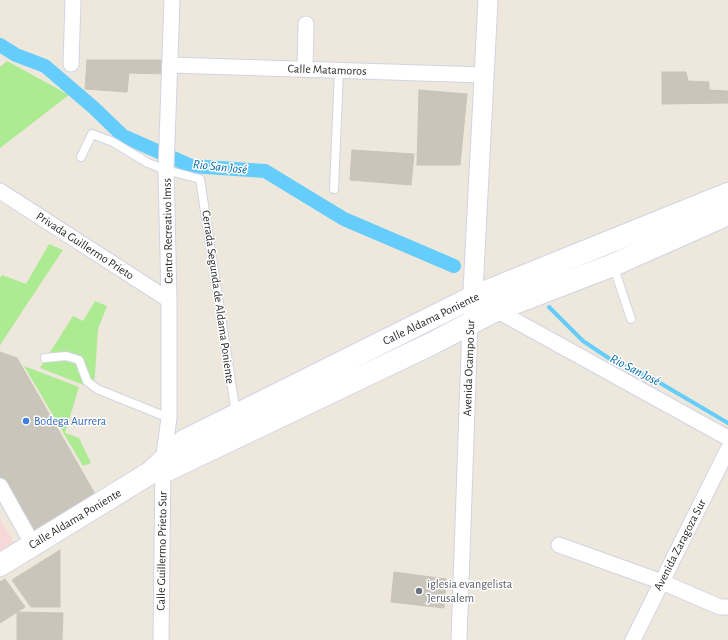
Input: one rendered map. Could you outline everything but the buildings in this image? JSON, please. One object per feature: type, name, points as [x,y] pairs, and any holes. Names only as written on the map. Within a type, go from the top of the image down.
[{"type":"main road","name":"Calle Aldama Poniente","points":[[159,469],[184,441],[473,297],[728,194]]},
{"type":"main road","name":"Calle Aldama Poniente","points":[[0,565],[159,469],[431,344],[496,310],[613,265],[728,214]]},
{"type":"street","points":[[71,64],[73,0]]},
{"type":"street","name":"Centro Recreativo Imss","points":[[159,469],[169,418],[170,300],[166,167],[172,0]]},
{"type":"street","name":"Avenida Ocampo Sur","points":[[459,640],[470,323],[473,297],[488,0]]},
{"type":"street","points":[[305,69],[306,24]]},
{"type":"street","name":"Calle Matamoros","points":[[170,65],[484,75]]},
{"type":"street","name":"Privada Guillermo Prieto","points":[[0,191],[170,300]]},
{"type":"street","points":[[496,310],[728,438]]},
{"type":"street","name":"Avenida Zaragoza Sur","points":[[633,640],[728,450]]},
{"type":"street","name":"Calle Guillermo Prieto Sur","points":[[159,469],[161,640]]},
{"type":"street","points":[[0,486],[34,545]]},
{"type":"street","points":[[559,545],[662,582],[720,606],[728,607]]},
{"type":"lane","points":[[334,189],[339,71]]},
{"type":"lane","points":[[81,157],[92,134],[114,142],[148,163],[166,167]]},
{"type":"lane","name":"Cerrada Segunda de Aldama Poniente","points":[[166,167],[200,178],[236,416]]},
{"type":"lane","points":[[613,265],[631,320]]},
{"type":"lane","points":[[46,358],[66,356],[78,360],[87,381],[97,389],[169,418]]},
{"type":"shaded area","points":[[0,519],[19,551],[0,560]]},
{"type":"green space","points":[[7,61],[69,95],[0,148],[0,67]]},
{"type":"green space","points":[[49,244],[63,250],[0,345],[0,278],[2,275],[26,284]]},
{"type":"green space","points":[[95,301],[107,306],[98,329],[94,389],[40,368],[73,316],[83,321]]},
{"type":"green space","points":[[24,366],[79,387],[65,433],[79,438],[91,463],[83,466]]},
{"type":"waterway","name":"Rio San José","points":[[0,45],[16,55],[45,66],[94,108],[123,136],[191,166],[265,171],[344,219],[454,266]]},
{"type":"waterway","name":"Rio San José","points":[[549,307],[583,341],[610,359],[655,380],[728,423]]},
{"type":"place","name":"Bodega Aurrera","points":[[26,421]]},
{"type":"place","name":"iglesia evangelista Jerusalem","points":[[419,591]]}]
